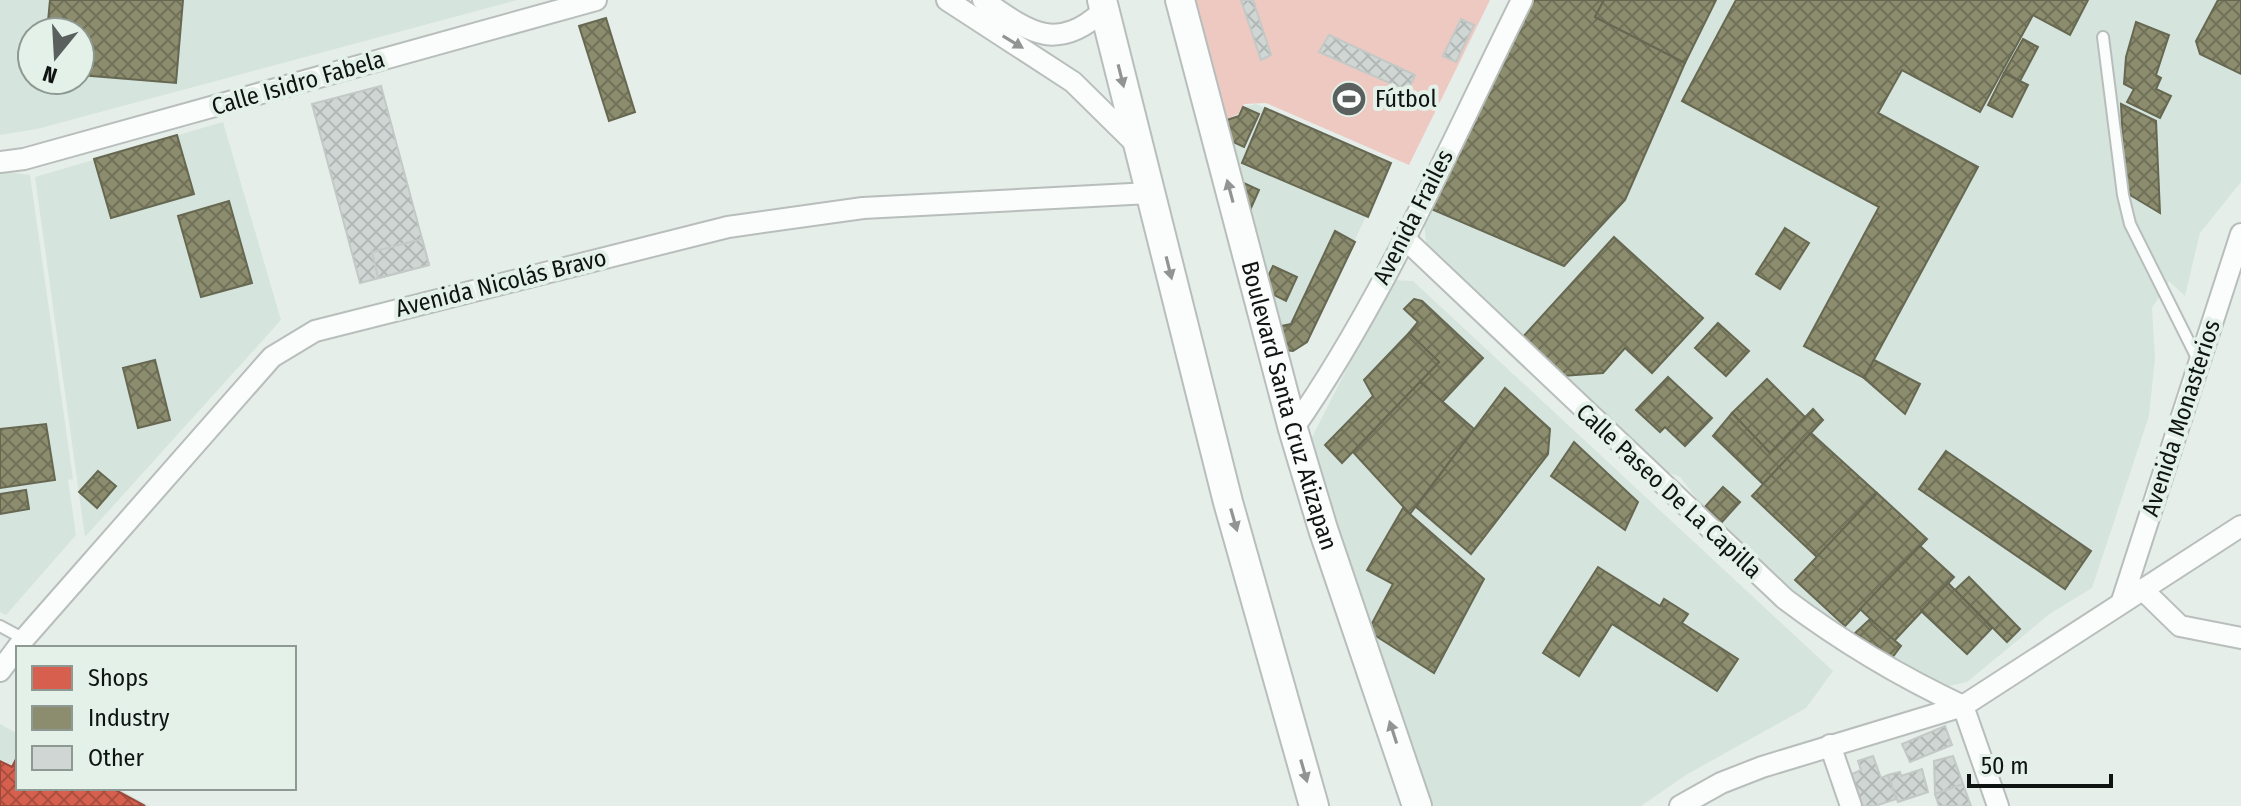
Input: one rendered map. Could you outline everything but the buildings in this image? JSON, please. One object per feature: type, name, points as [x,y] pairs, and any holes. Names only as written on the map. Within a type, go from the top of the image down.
[{"type":"main road","name":"Boulevard Santa Cruz Atizapan","points":[[1180,0],[1293,429],[1323,529],[1417,806]]},
{"type":"main road","points":[[1103,5],[1228,502],[1314,806]]},
{"type":"street","name":"Calle Isidro Fabela","points":[[0,162],[24,159],[596,0]]},
{"type":"street","points":[[947,0],[1073,82],[1139,147]]},
{"type":"street","points":[[983,0],[1018,24],[1053,36],[1080,29],[1103,5]]},
{"type":"street","name":"Avenida Frailes","points":[[1293,429],[1329,376],[1404,238],[1522,0]]},
{"type":"street","name":"Avenida Nicolás Bravo","points":[[19,646],[272,357],[315,331],[728,227],[863,208],[1150,193]]},
{"type":"street","name":"Avenida Monasterios","points":[[2122,601],[2241,234]]},
{"type":"street","name":"Calle Paseo De La Capilla","points":[[1404,238],[1785,599],[1837,638],[1897,675],[1963,706]]},
{"type":"street","points":[[1680,806],[1721,783],[1830,745],[1963,706],[2241,526]]},
{"type":"street","points":[[2142,589],[2180,626],[2241,638]]},
{"type":"street","name":"Avenida Nicolás Bravo","points":[[0,671],[16,650]]},
{"type":"street","points":[[1963,706],[1998,806]]},
{"type":"street","points":[[1830,745],[1851,806]]},
{"type":"lane","points":[[2103,37],[2123,195],[2130,224],[2200,364]]},
{"type":"lane","points":[[0,626],[24,639]]},
{"type":"shaded area","points":[[0,0],[517,0],[37,129],[0,135]]},
{"type":"shaded area","points":[[1194,0],[1490,0],[1409,165],[1266,103],[1244,104],[1238,114],[1225,120]]},
{"type":"shaded area","points":[[1527,0],[2241,0],[2241,182],[2200,233],[2185,296],[2169,281],[2152,308],[2155,358],[2149,416],[2092,588],[2051,613],[1967,682],[1944,687],[1891,657],[1790,591],[1704,508],[1680,477],[1667,472],[1427,250],[1422,205]]},
{"type":"shaded area","points":[[1256,104],[1391,163],[1307,342],[1293,351],[1285,350],[1219,140],[1243,107]]},
{"type":"shaded area","points":[[223,122],[281,320],[85,537],[35,177]]},
{"type":"shaded area","points":[[0,171],[30,175],[73,479],[68,480],[76,535],[6,615],[0,612]]},
{"type":"shaded area","points":[[1392,280],[1413,281],[1833,671],[1806,708],[1686,775],[1641,806],[1424,806],[1307,447]]},
{"type":"shaded area","points":[[0,724],[16,733],[16,790],[121,790],[150,806],[0,806]]},
{"type":"place","name":"Fútbol","points":[[1349,99]]}]
